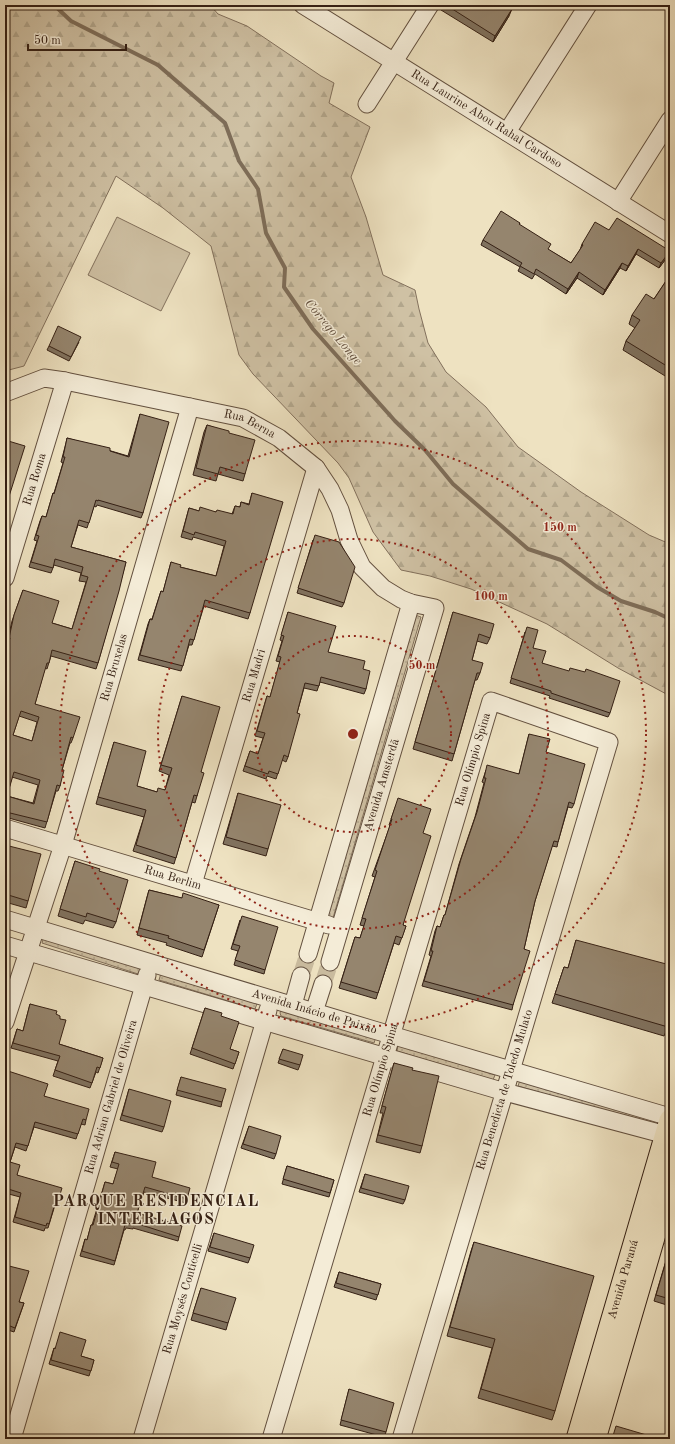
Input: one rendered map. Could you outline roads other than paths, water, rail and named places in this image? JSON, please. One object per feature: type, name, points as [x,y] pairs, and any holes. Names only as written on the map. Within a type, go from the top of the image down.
[{"type":"main road","name":"Avenida Paraná","points":[[577,1439],[669,1127]]},
{"type":"main road","name":"Avenida Paraná","points":[[596,1439],[670,1183]]},
{"type":"street","name":"Rua Laurine Abou Rahal Cardoso","points":[[303,5],[670,234]]},
{"type":"street","points":[[367,104],[430,5]]},
{"type":"street","points":[[507,132],[588,5]]},
{"type":"street","points":[[618,202],[670,120]]},
{"type":"street","name":"Rua Berna","points":[[5,393],[44,378],[243,418],[279,438],[316,468],[330,490],[340,510],[349,540],[362,567],[383,588],[411,603],[435,608]]},
{"type":"street","name":"Rua Roma","points":[[5,578],[65,381]]},
{"type":"street","name":"Rua Bruxelas","points":[[5,1022],[63,845],[190,407]]},
{"type":"street","name":"Rua Madri","points":[[193,884],[316,468]]},
{"type":"street","name":"Avenida Amsterdã","points":[[308,954],[411,603]]},
{"type":"street","name":"Avenida Amsterdã","points":[[330,962],[435,608]]},
{"type":"street","name":"Rua Benedicta de Toledo Mulato","points":[[401,1439],[609,742],[491,701]]},
{"type":"street","name":"Rua Olímpio Spina","points":[[271,1439],[491,701]]},
{"type":"street","name":"Rua Berlim","points":[[5,828],[339,928]]},
{"type":"street","name":"Avenida Inácio de Paixão","points":[[5,919],[512,1071],[669,1127]]},
{"type":"street","name":"Avenida Inácio de Paixão","points":[[5,945],[505,1092],[669,1127]]},
{"type":"street","name":"Rua Adrian Gabriel de Oliveira","points":[[11,1438],[151,962]]},
{"type":"street","points":[[293,1005],[301,976]]},
{"type":"street","points":[[314,1012],[323,984]]},
{"type":"street","name":"Rua Moysés Conticelli","points":[[142,1439],[271,998]]},
{"type":"waterway","name":"Córrego Longe","points":[[54,5],[71,21],[158,65],[225,123],[239,161],[258,189],[266,233],[285,268],[284,287],[313,329],[395,421],[425,450],[453,484],[528,549],[561,560],[597,587],[621,601],[655,612],[670,619]]},
{"type":"tunnel","points":[[301,976],[308,954]]},
{"type":"tunnel","points":[[323,984],[330,962]]},
{"type":"district","name":"PARQUE RESIDENCIAL INTERLAGOS","points":[[156,1211]]}]
